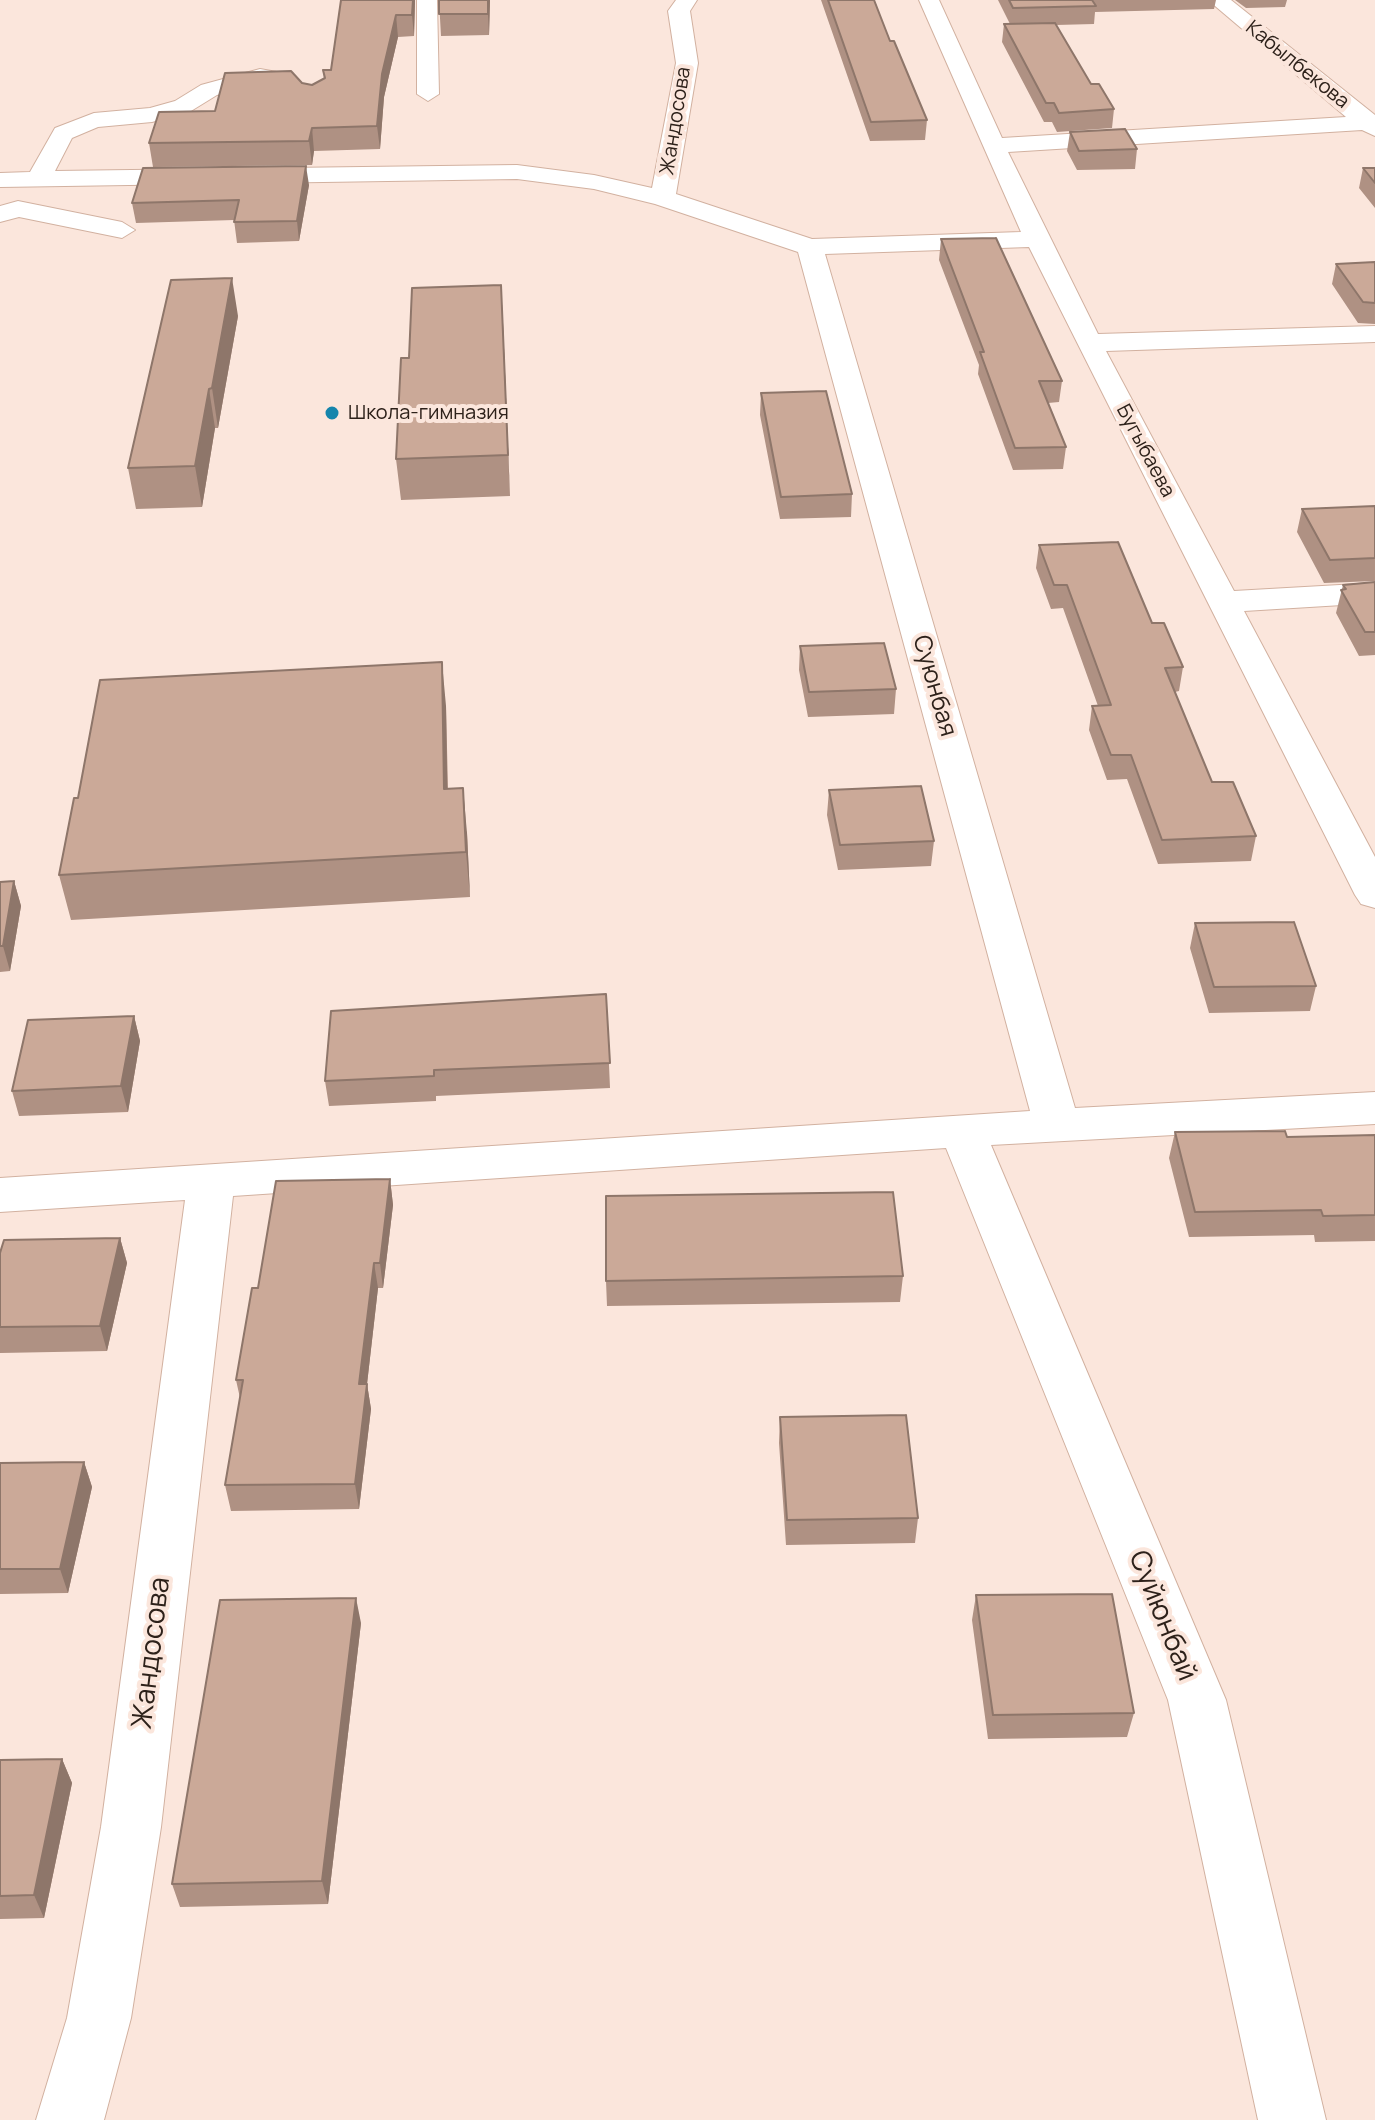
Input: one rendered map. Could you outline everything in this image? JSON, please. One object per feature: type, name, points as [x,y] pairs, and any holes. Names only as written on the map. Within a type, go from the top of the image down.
[{"type":"street","points":[[427,0],[428,94]]},
{"type":"street","name":"Жандосова","points":[[663,198],[687,63],[679,11],[687,0]]},
{"type":"street","name":"Бугыбаева","points":[[929,0],[993,146],[1088,343],[1375,895]]},
{"type":"street","name":"Кабылбекова","points":[[1218,0],[1372,125]]},
{"type":"street","points":[[38,180],[63,133],[94,120],[152,115],[183,106],[209,90],[260,76],[302,84]]},
{"type":"street","points":[[993,146],[1372,125]]},
{"type":"street","points":[[0,180],[517,172],[594,182],[663,198],[810,247],[1037,239]]},
{"type":"street","points":[[6,210],[122,230]]},
{"type":"street","name":"Суюнбая","points":[[810,247],[1057,1125]]},
{"type":"street","points":[[1088,343],[1375,334]]},
{"type":"street","points":[[1225,602],[1375,593]]},
{"type":"street","points":[[0,1195],[963,1134],[1057,1125],[1375,1108]]},
{"type":"street","name":"Суйюнбай","points":[[963,1134],[1197,1700],[1292,2120]]},
{"type":"street","name":"Жандосова","points":[[70,2120],[99,2018],[131,1827],[211,1181]]},
{"type":"building","points":[[341,0],[413,0],[412,15],[396,15],[382,74],[377,126],[312,128],[309,141],[149,143],[159,112],[215,111],[225,73],[291,71],[302,83],[312,85],[325,78],[323,70],[331,70]]},
{"type":"building","points":[[439,0],[488,0],[488,14],[439,14]]},
{"type":"building","points":[[828,0],[874,0],[927,120],[871,122]]},
{"type":"building","points":[[1009,0],[1092,0],[1096,6],[1013,8]]},
{"type":"building","points":[[1055,23],[1091,84],[1099,84],[1114,109],[1059,113],[1054,103],[1046,103],[1004,24]]},
{"type":"building","points":[[1125,129],[1137,149],[1079,151],[1070,132]]},
{"type":"building","points":[[306,166],[297,221],[234,222],[239,200],[132,203],[143,168]]},
{"type":"building","points":[[1363,168],[1375,168],[1375,183]]},
{"type":"building","points":[[996,238],[1062,381],[1039,381],[1066,447],[1015,448],[980,352],[984,352],[941,239]]},
{"type":"building","points":[[1375,262],[1375,303],[1363,302],[1336,264]]},
{"type":"building","points":[[232,278],[195,466],[128,468],[171,280]]},
{"type":"building","points":[[501,285],[508,455],[396,459],[401,358],[409,358],[412,288]]},
{"type":"building","points":[[826,391],[852,494],[781,497],[761,393]]},
{"type":"building","points":[[1375,506],[1375,558],[1330,560],[1302,509]]},
{"type":"building","points":[[1118,542],[1152,623],[1164,623],[1183,667],[1165,668],[1212,782],[1233,782],[1256,836],[1162,840],[1131,755],[1111,755],[1092,706],[1111,705],[1067,585],[1054,585],[1039,545]]},
{"type":"building","points":[[1375,582],[1375,632],[1365,632],[1341,590],[1346,589],[1343,585]]},
{"type":"building","points":[[884,643],[896,689],[809,692],[800,646]]},
{"type":"building","points":[[442,662],[444,789],[463,788],[466,852],[59,875],[74,798],[78,798],[100,680]]},
{"type":"building","points":[[921,786],[934,841],[840,845],[829,790]]},
{"type":"building","points":[[14,881],[3,946],[0,946],[0,882]]},
{"type":"building","points":[[1294,922],[1316,986],[1214,987],[1195,923]]},
{"type":"building","points":[[606,994],[610,1063],[434,1070],[434,1076],[325,1081],[331,1011]]},
{"type":"building","points":[[134,1016],[121,1086],[12,1091],[28,1020]]},
{"type":"building","points":[[1285,1131],[1287,1137],[1375,1135],[1375,1215],[1323,1216],[1321,1210],[1195,1212],[1175,1132]]},
{"type":"building","points":[[390,1179],[380,1263],[374,1263],[359,1384],[367,1384],[355,1484],[225,1485],[243,1380],[236,1380],[252,1288],[258,1288],[276,1181]]},
{"type":"building","points":[[893,1192],[903,1276],[606,1281],[606,1196]]},
{"type":"building","points":[[120,1238],[100,1326],[0,1327],[0,1253],[4,1240]]},
{"type":"building","points":[[906,1415],[918,1518],[787,1520],[780,1417]]},
{"type":"building","points":[[84,1462],[60,1569],[0,1569],[0,1463]]},
{"type":"building","points":[[1112,1594],[1134,1713],[993,1715],[976,1595]]},
{"type":"building","points":[[356,1598],[322,1881],[172,1884],[220,1600]]},
{"type":"building","points":[[62,1759],[34,1895],[0,1896],[0,1760]]},
{"type":"place","name":"Школа-гимназия","points":[[332,413]]}]
